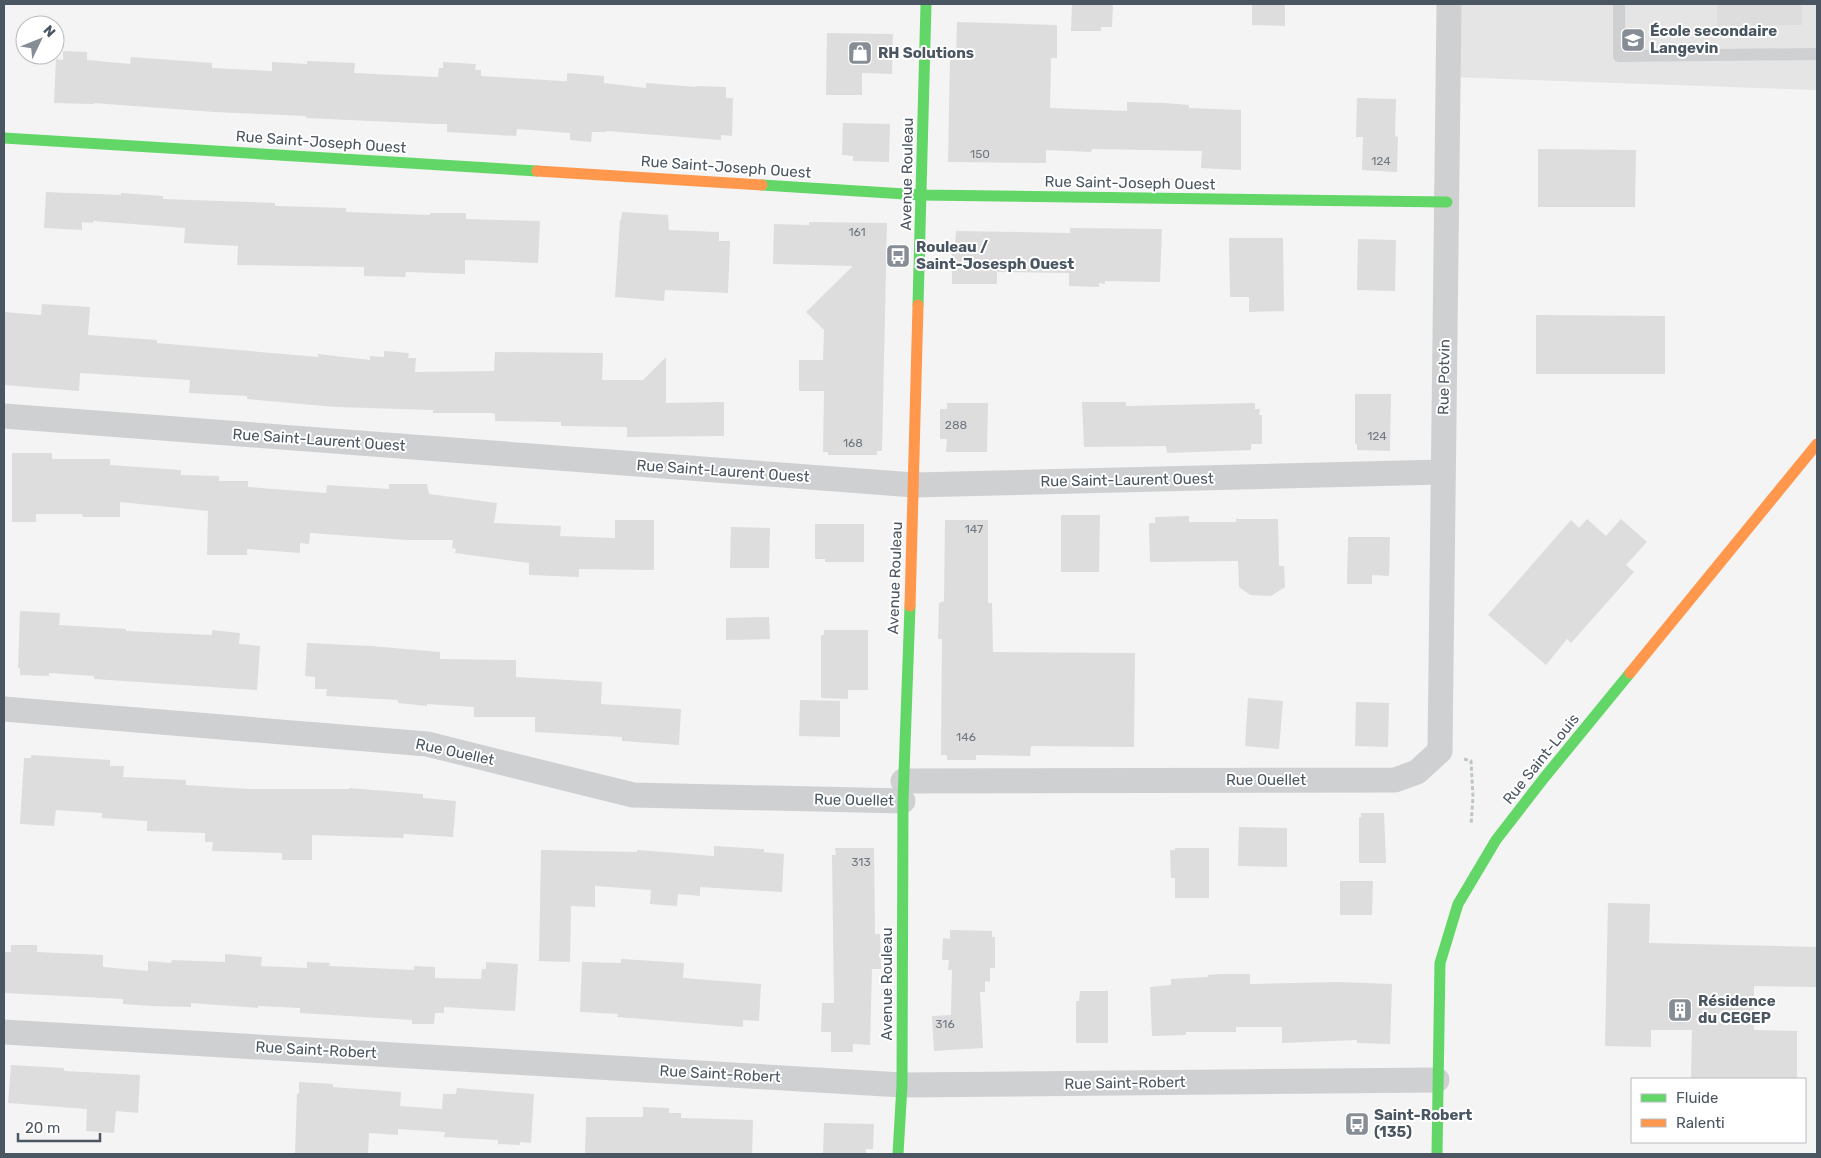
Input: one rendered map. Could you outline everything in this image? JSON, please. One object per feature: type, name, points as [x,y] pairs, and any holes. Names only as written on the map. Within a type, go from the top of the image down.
[{"type":"street","name":"Avenue Rouleau","points":[[898,1154],[902,1085],[903,791],[914,485],[926,4]]},
{"type":"street","name":"Rue Potvin","points":[[1440,751],[1449,4]]},
{"type":"street","name":"Rue Saint-Joseph Ouest","points":[[4,138],[921,194],[1446,202]]},
{"type":"street","name":"Rue Saint-Laurent Ouest","points":[[4,416],[914,485],[1443,472]]},
{"type":"street","name":"Rue Saint-Louis","points":[[1437,1154],[1440,963],[1458,904],[1496,840],[1817,444]]},
{"type":"street","name":"Rue Ouellet","points":[[4,709],[427,744],[633,795],[1395,780],[1417,772],[1440,751]]},
{"type":"street","name":"Rue Saint-Robert","points":[[4,1032],[902,1085],[1437,1080]]},
{"type":"lane","points":[[1619,4],[1619,56],[1817,54]]},
{"type":"path","points":[[1440,751],[1471,761],[1473,797],[1471,827],[1496,840]]},
{"type":"shaded area","name":"École secondaire Langevin","points":[[1449,4],[1817,4],[1817,90],[1448,77]]},
{"type":"building","points":[[1072,4],[1113,4],[1112,27],[1101,27],[1101,31],[1071,31]]},
{"type":"building","points":[[1252,4],[1285,4],[1285,26],[1252,25]]},
{"type":"building","points":[[1717,4],[1802,4],[1802,25],[1717,26]]},
{"type":"building","points":[[957,22],[1057,25],[1057,58],[1051,58],[1050,108],[1127,111],[1127,102],[1165,103],[1189,105],[1189,108],[1241,110],[1241,170],[1201,168],[1202,151],[1092,149],[1091,152],[1046,150],[1046,163],[948,162],[950,58],[956,58]]},
{"type":"building","name":"RH Solutions","points":[[827,33],[893,34],[892,74],[862,73],[862,95],[826,95]]},
{"type":"building","points":[[65,51],[87,52],[87,60],[130,64],[131,57],[212,63],[212,68],[272,71],[272,62],[307,64],[307,61],[355,63],[354,73],[438,77],[439,68],[443,68],[443,62],[476,64],[475,70],[481,70],[481,76],[567,81],[567,73],[604,76],[604,83],[646,88],[646,83],[726,87],[726,98],[733,98],[732,136],[721,135],[721,140],[606,131],[592,132],[591,142],[570,140],[570,133],[517,129],[516,136],[447,132],[447,124],[306,118],[306,116],[214,112],[94,103],[54,103],[56,65],[65,65]]},
{"type":"building","points":[[1357,98],[1396,99],[1395,136],[1398,137],[1397,172],[1362,170],[1363,137],[1356,137]]},
{"type":"building","points":[[843,123],[890,124],[889,162],[853,161],[853,156],[842,155]]},
{"type":"building","points":[[1538,149],[1636,150],[1635,207],[1538,207]]},
{"type":"building","points":[[46,192],[121,195],[121,193],[163,196],[163,199],[275,203],[275,206],[346,208],[346,212],[430,215],[430,213],[466,213],[466,219],[540,221],[538,263],[465,260],[465,274],[406,272],[405,277],[364,276],[364,267],[237,265],[238,246],[184,243],[185,228],[93,221],[93,223],[82,222],[82,230],[44,228]]},
{"type":"building","points":[[622,212],[668,215],[669,230],[719,232],[719,241],[730,241],[728,293],[665,290],[664,301],[615,297]]},
{"type":"building","points":[[809,222],[887,223],[882,451],[877,451],[877,455],[828,455],[828,452],[823,452],[824,391],[799,391],[799,360],[823,360],[824,330],[806,312],[853,266],[773,264],[774,224],[809,225]]},
{"type":"building","points":[[1070,228],[1162,229],[1160,282],[1105,281],[1105,284],[1099,283],[1099,287],[1069,286],[1069,273],[997,272],[997,284],[952,284],[952,247],[955,247],[956,231],[1070,233]]},
{"type":"building","points":[[1229,238],[1283,238],[1284,311],[1249,312],[1249,297],[1230,297]]},
{"type":"building","points":[[1358,239],[1396,240],[1395,291],[1357,290]]},
{"type":"building","points":[[42,304],[90,307],[88,335],[157,340],[157,343],[318,357],[318,354],[370,360],[370,356],[384,357],[384,351],[409,353],[408,358],[416,358],[415,372],[494,371],[495,352],[603,353],[602,380],[643,380],[666,357],[666,403],[724,402],[724,436],[627,437],[627,427],[561,426],[561,422],[495,421],[495,414],[492,413],[433,413],[433,410],[336,407],[247,399],[247,396],[189,393],[190,380],[80,373],[79,391],[4,385],[4,312],[41,315]]},
{"type":"building","points":[[1536,315],[1665,316],[1665,374],[1536,374]]},
{"type":"building","points":[[1355,394],[1391,394],[1390,451],[1357,450],[1357,444],[1355,444]]},
{"type":"building","points":[[1082,402],[1126,402],[1126,406],[1255,403],[1255,409],[1260,409],[1259,415],[1262,415],[1262,444],[1251,444],[1251,450],[1167,453],[1166,446],[1084,447]]},
{"type":"building","points":[[947,403],[988,403],[987,452],[946,452],[947,439],[940,439],[940,409],[947,409]]},
{"type":"building","points":[[12,453],[52,453],[52,459],[110,459],[110,465],[181,470],[181,475],[219,476],[219,481],[248,481],[248,487],[326,493],[327,485],[389,489],[389,484],[427,484],[429,494],[497,503],[494,523],[561,526],[560,536],[615,538],[615,520],[654,520],[654,570],[579,569],[579,577],[529,575],[529,563],[455,553],[456,549],[452,548],[453,540],[407,540],[310,533],[309,544],[300,543],[300,553],[247,549],[247,555],[207,555],[208,511],[120,502],[120,517],[83,517],[82,514],[36,514],[36,522],[12,522]]},
{"type":"building","points":[[1061,515],[1100,515],[1099,572],[1061,572]]},
{"type":"building","points":[[1189,516],[1189,522],[1236,522],[1236,519],[1278,519],[1279,566],[1284,566],[1285,587],[1271,596],[1250,595],[1239,587],[1238,561],[1150,562],[1149,523],[1155,523],[1155,517]]},
{"type":"building","points":[[1587,519],[1606,536],[1621,519],[1647,542],[1626,565],[1634,572],[1571,643],[1567,639],[1546,665],[1488,615],[1571,520],[1579,528]]},
{"type":"building","points":[[945,520],[988,520],[988,603],[992,603],[993,652],[1135,653],[1134,747],[1031,746],[1030,756],[976,755],[976,760],[947,760],[947,755],[941,755],[942,639],[938,639],[939,603],[944,601]]},
{"type":"building","points":[[815,524],[864,524],[864,562],[825,562],[825,559],[815,559]]},
{"type":"building","points":[[731,527],[770,528],[769,568],[730,568]]},
{"type":"building","points":[[1348,537],[1390,537],[1389,576],[1372,575],[1372,584],[1347,584]]},
{"type":"building","points":[[20,611],[60,613],[59,625],[126,629],[126,631],[212,635],[212,630],[240,633],[239,644],[260,646],[257,690],[94,679],[94,676],[49,673],[49,676],[20,675],[20,668],[18,668]]},
{"type":"building","points":[[769,617],[770,639],[726,640],[726,618]]},
{"type":"building","points":[[824,630],[868,630],[868,690],[848,690],[848,699],[821,698],[821,635],[824,635]]},
{"type":"building","points":[[307,643],[440,652],[440,659],[516,660],[516,677],[602,682],[601,704],[681,709],[679,745],[622,741],[622,737],[535,732],[535,717],[474,717],[474,707],[427,704],[427,706],[398,703],[398,700],[326,696],[327,689],[315,689],[315,677],[305,676]]},
{"type":"building","points":[[1248,698],[1283,701],[1279,749],[1245,746]]},
{"type":"building","points":[[800,700],[840,701],[840,737],[799,736]]},
{"type":"building","points":[[1356,702],[1389,703],[1388,747],[1355,746]]},
{"type":"building","points":[[31,755],[110,760],[110,766],[124,766],[123,777],[186,780],[186,785],[250,789],[349,788],[423,794],[423,798],[456,801],[453,837],[404,834],[403,838],[312,835],[312,860],[282,860],[282,853],[212,851],[213,842],[205,842],[205,833],[147,831],[147,821],[102,818],[102,813],[56,810],[54,826],[20,824],[24,758],[31,758]]},
{"type":"building","points":[[1361,813],[1384,813],[1386,863],[1359,863],[1359,817],[1361,817]]},
{"type":"building","points":[[1239,827],[1287,828],[1287,867],[1238,866]]},
{"type":"building","points":[[714,846],[764,849],[764,852],[784,854],[782,892],[700,887],[700,896],[678,894],[677,906],[650,904],[651,890],[595,886],[595,907],[571,906],[570,962],[539,961],[541,850],[637,852],[637,850],[714,856]]},
{"type":"building","points":[[835,848],[874,848],[875,934],[880,934],[881,969],[872,969],[870,1045],[853,1044],[853,1052],[831,1052],[831,1032],[821,1032],[822,1003],[834,1003],[832,855],[836,855]]},
{"type":"building","points":[[1175,848],[1209,848],[1209,898],[1175,898],[1175,878],[1171,878],[1170,850],[1175,850]]},
{"type":"building","points":[[1340,881],[1373,881],[1372,915],[1340,915]]},
{"type":"building","name":"Résidence du CEGEP","points":[[1608,903],[1650,904],[1649,943],[1817,947],[1817,987],[1754,986],[1754,1030],[1797,1031],[1797,1078],[1691,1078],[1692,1030],[1651,1030],[1651,1047],[1605,1046]]},
{"type":"building","points":[[950,930],[992,931],[992,937],[995,937],[995,968],[990,968],[990,982],[985,981],[985,992],[980,992],[983,1048],[934,1051],[932,1016],[951,1015],[952,970],[948,970],[949,960],[942,960],[943,938],[950,939]]},
{"type":"building","points":[[11,945],[37,945],[37,952],[103,955],[103,967],[148,971],[148,961],[171,963],[172,960],[225,962],[225,954],[262,957],[261,966],[307,968],[307,962],[330,963],[329,966],[414,970],[414,966],[435,967],[435,978],[481,979],[482,969],[486,969],[486,962],[518,964],[515,1011],[444,1007],[444,1013],[435,1013],[434,1024],[412,1024],[412,1020],[300,1013],[300,1008],[258,1006],[258,1008],[191,1003],[191,1007],[151,1006],[123,1004],[123,999],[4,993],[5,952],[11,952]]},
{"type":"building","points":[[621,959],[684,963],[683,978],[761,984],[759,1021],[743,1020],[743,1027],[617,1017],[618,1014],[580,1012],[582,962],[621,963]]},
{"type":"building","points":[[1250,974],[1250,984],[1339,982],[1392,984],[1390,1044],[1357,1043],[1357,1040],[1282,1043],[1282,1027],[1236,1027],[1236,1032],[1186,1032],[1186,1035],[1152,1036],[1150,987],[1171,985],[1171,979],[1208,977],[1208,975]]},
{"type":"building","points":[[1080,991],[1108,991],[1108,1043],[1076,1043],[1076,1001],[1079,1001]]},
{"type":"building","points":[[11,1065],[64,1068],[64,1071],[140,1075],[138,1113],[116,1111],[114,1133],[86,1131],[87,1109],[8,1103]]},
{"type":"building","points":[[299,1082],[333,1084],[333,1087],[401,1092],[400,1106],[442,1109],[443,1094],[456,1094],[457,1088],[534,1094],[531,1143],[520,1142],[520,1145],[498,1144],[498,1140],[444,1137],[445,1132],[398,1129],[398,1135],[369,1133],[368,1154],[295,1154]]},
{"type":"building","points":[[643,1107],[669,1108],[669,1113],[681,1113],[681,1118],[753,1120],[752,1154],[585,1154],[586,1117],[643,1117]]},
{"type":"building","points":[[824,1123],[874,1124],[873,1149],[866,1149],[866,1154],[823,1153]]},
{"type":"traffic: fast","points":[[918,305],[926,4]]},
{"type":"traffic: fast","points":[[4,138],[537,171]]},
{"type":"traffic: fast","points":[[762,185],[921,195],[1447,202]]},
{"type":"traffic: fast","points":[[898,1154],[902,1085],[903,801],[910,606]]},
{"type":"traffic: fast","points":[[1437,1154],[1440,963],[1458,904],[1496,840],[1630,673]]},
{"type":"traffic: slow","points":[[537,171],[762,185]]},
{"type":"traffic: slow","points":[[910,606],[918,305]]},
{"type":"traffic: slow","points":[[1630,673],[1817,444]]},
{"type":"place","name":"École secondaire Langevin","points":[[1633,40]]},
{"type":"place","name":"RH Solutions","points":[[860,53]]},
{"type":"place","name":"Rouleau / Saint-Josesph Ouest","points":[[898,256]]},
{"type":"place","name":"Résidence du CEGEP","points":[[1680,1010]]},
{"type":"place","name":"Saint-Robert (135)","points":[[1357,1124]]}]
